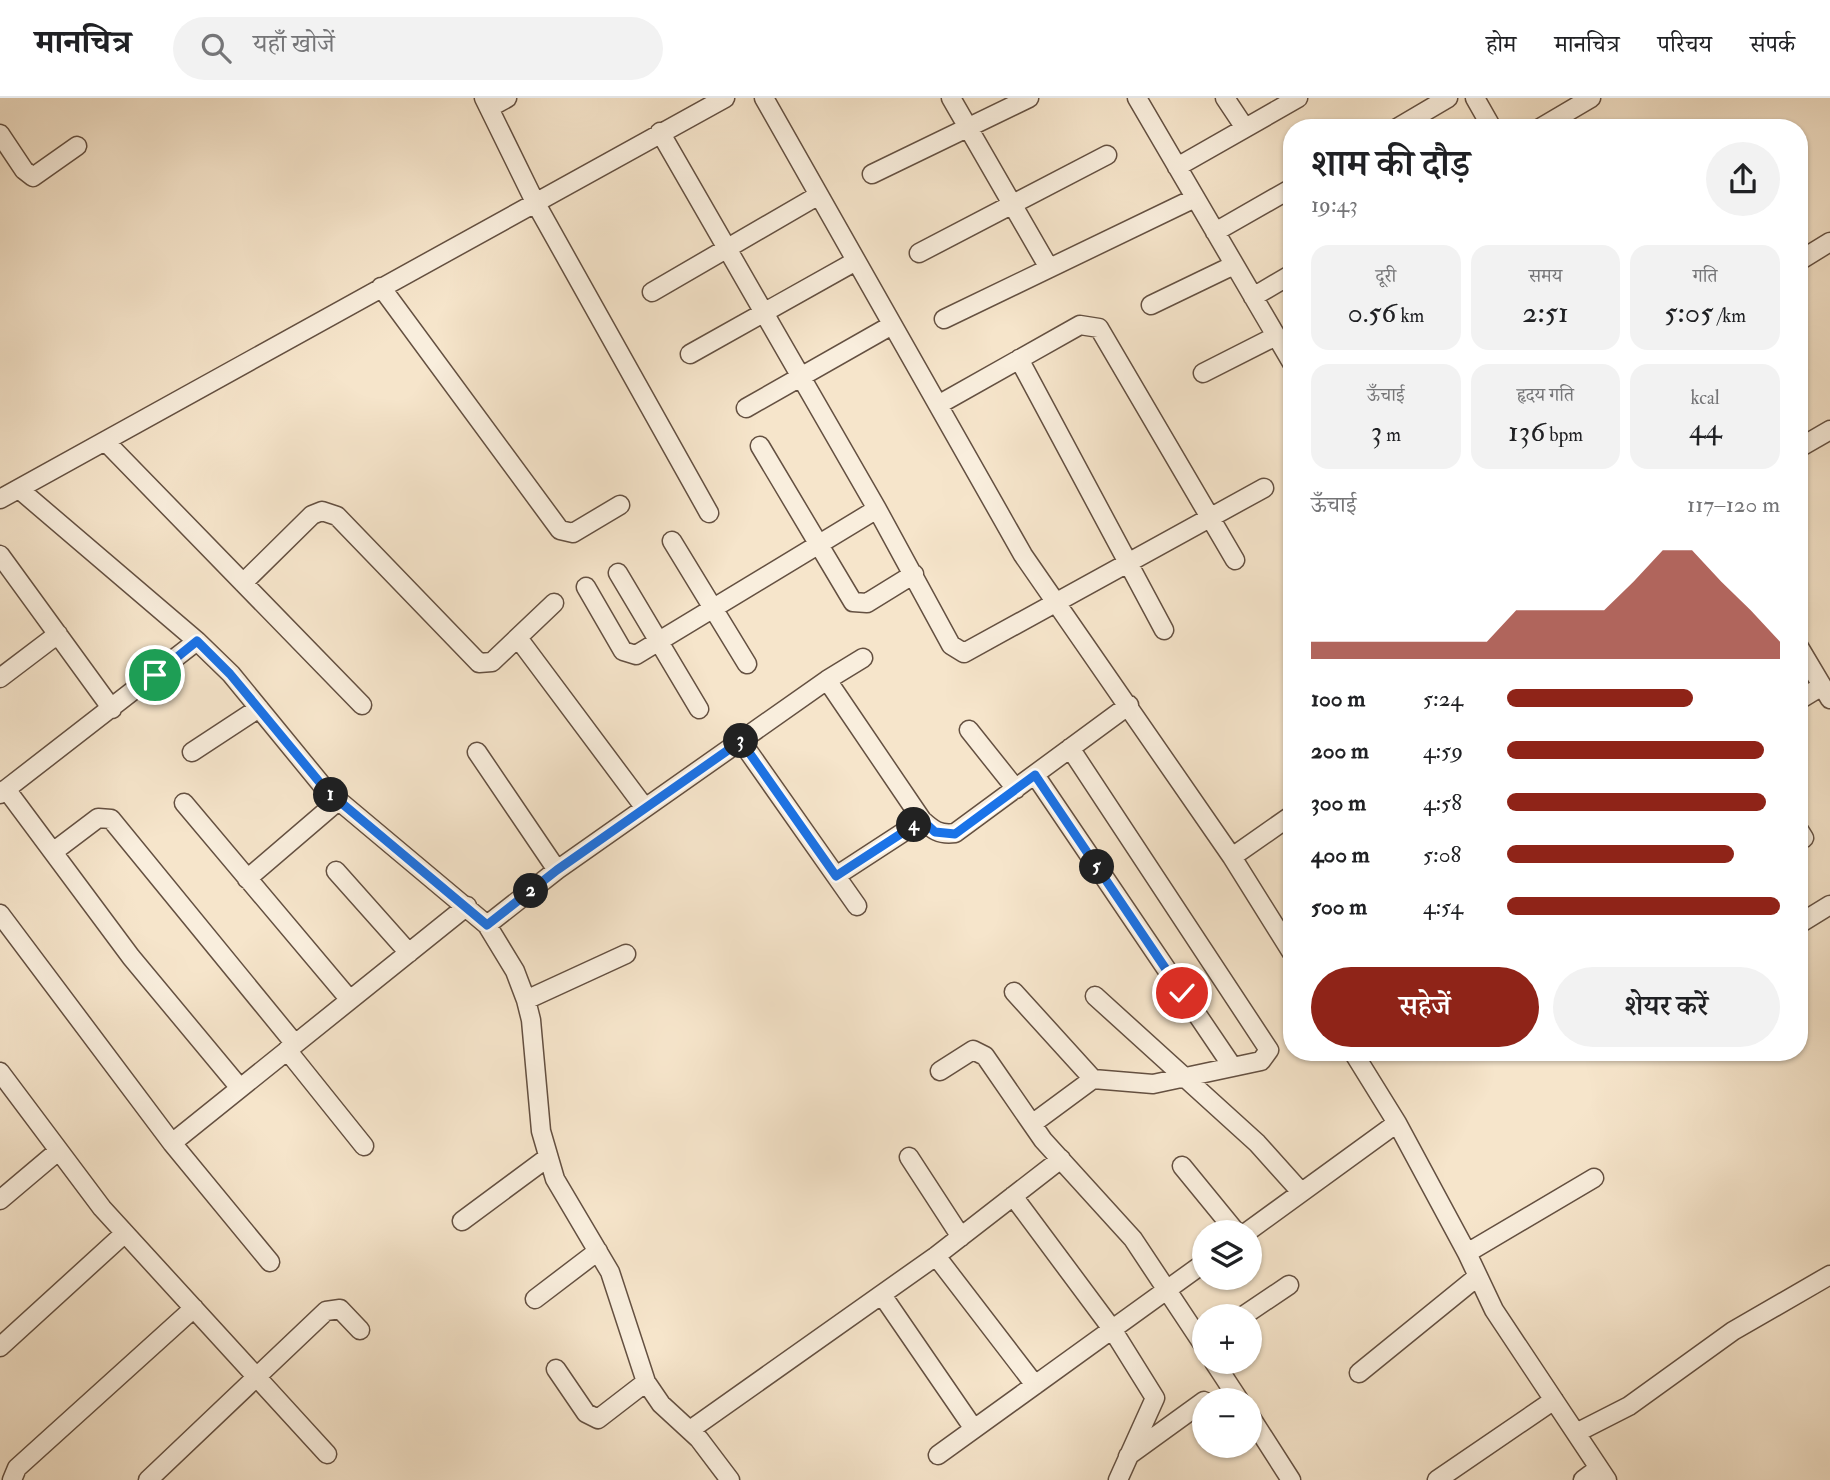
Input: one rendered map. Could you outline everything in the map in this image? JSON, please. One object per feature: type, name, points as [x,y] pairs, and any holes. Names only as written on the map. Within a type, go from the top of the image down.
[{"type":"street","points":[[507,98],[486,103],[535,202],[709,513]]},
{"type":"street","points":[[764,98],[1023,555],[1129,705],[1232,857],[1283,939]]},
{"type":"street","points":[[951,98],[1049,268]]},
{"type":"street","points":[[872,174],[1029,98]]},
{"type":"street","points":[[1136,98],[1283,347]]},
{"type":"street","points":[[1225,98],[1245,128]]},
{"type":"street","points":[[1177,167],[1298,98]]},
{"type":"street","points":[[1412,119],[1448,98]]},
{"type":"street","points":[[1475,98],[1487,119]]},
{"type":"street","points":[[1555,119],[1591,98]]},
{"type":"street","points":[[0,499],[715,100]]},
{"type":"street","points":[[660,132],[803,376],[951,645],[958,652],[971,651],[1264,488]]},
{"type":"street","points":[[0,134],[24,170],[33,177],[77,146]]},
{"type":"street","points":[[919,253],[1107,155]]},
{"type":"street","points":[[1215,232],[1283,193]]},
{"type":"street","points":[[652,292],[819,195]]},
{"type":"street","points":[[944,319],[1195,198]]},
{"type":"street","points":[[1808,255],[1830,242]]},
{"type":"street","points":[[690,354],[856,261]]},
{"type":"street","points":[[1151,305],[1234,265]]},
{"type":"street","points":[[1253,297],[1283,279]]},
{"type":"street","points":[[381,287],[560,530],[573,533],[620,505]]},
{"type":"street","points":[[746,408],[892,325]]},
{"type":"street","points":[[938,405],[1080,325],[1099,328],[1235,560]]},
{"type":"street","points":[[1203,373],[1276,336]]},
{"type":"street","points":[[1018,359],[1164,630]]},
{"type":"street","points":[[1808,443],[1830,430]]},
{"type":"street","points":[[105,441],[362,705]]},
{"type":"street","points":[[760,446],[853,603],[861,605],[914,574]]},
{"type":"street","points":[[19,489],[197,641],[259,708],[338,801],[487,925],[515,971],[526,1000],[547,1158],[555,1179],[598,1251],[618,1292],[646,1382],[662,1404],[690,1430],[730,1480]]},
{"type":"street","points":[[586,587],[623,650],[636,655],[877,509]]},
{"type":"street","points":[[243,583],[312,515],[331,512],[479,663],[492,662],[554,603]]},
{"type":"street","points":[[672,541],[747,664]]},
{"type":"street","points":[[0,555],[112,709]]},
{"type":"street","points":[[618,573],[699,709]]},
{"type":"street","points":[[0,678],[58,634]]},
{"type":"street","points":[[518,638],[645,808]]},
{"type":"street","points":[[197,641],[3,791],[131,957],[240,1088]]},
{"type":"street","points":[[487,925],[557,870],[827,680],[863,659]]},
{"type":"street","points":[[1808,662],[1826,693],[1808,698]]},
{"type":"street","points":[[827,680],[922,820],[935,832],[955,834],[1129,705]]},
{"type":"street","points":[[192,752],[259,708]]},
{"type":"street","points":[[969,730],[1016,789]]},
{"type":"street","points":[[741,741],[857,906]]},
{"type":"street","points":[[1032,1124],[1093,1079],[1153,1084],[1261,1061],[1269,1050],[1267,1043],[1070,748]]},
{"type":"street","points":[[477,752],[557,870]]},
{"type":"street","points":[[1035,775],[1232,1066]]},
{"type":"street","points":[[247,879],[338,801]]},
{"type":"street","points":[[184,803],[350,1000]]},
{"type":"street","points":[[52,852],[98,818],[111,819],[291,1047],[364,1146]]},
{"type":"street","points":[[836,876],[922,820]]},
{"type":"street","points":[[1232,857],[1283,822]]},
{"type":"street","points":[[336,871],[409,953]]},
{"type":"street","points":[[1808,918],[1830,905]]},
{"type":"street","points":[[172,1143],[467,906]]},
{"type":"street","points":[[0,914],[172,1143],[270,1262]]},
{"type":"street","points":[[526,1000],[626,954]]},
{"type":"street","points":[[1014,992],[1093,1079]]},
{"type":"street","points":[[1095,996],[1275,1160],[1301,1192]]},
{"type":"street","points":[[940,1071],[967,1053],[979,1052],[1032,1124],[1118,1220],[1192,1326]]},
{"type":"street","points":[[1359,1061],[1397,1123],[1467,1253],[1494,1310],[1603,1474],[1583,1480]]},
{"type":"street","points":[[3,1081],[125,1233],[327,1454]]},
{"type":"street","points":[[1262,1221],[1397,1123]]},
{"type":"street","points":[[0,1199],[58,1151]]},
{"type":"street","points":[[909,1157],[961,1237]]},
{"type":"street","points":[[462,1221],[547,1158]]},
{"type":"street","points":[[690,1430],[936,1256],[1061,1159]]},
{"type":"street","points":[[1182,1166],[1226,1220]]},
{"type":"street","points":[[1467,1253],[1594,1178]]},
{"type":"street","points":[[1013,1196],[1112,1329],[1155,1398],[1118,1480]]},
{"type":"street","points":[[0,1347],[125,1233]]},
{"type":"street","points":[[535,1299],[598,1251]]},
{"type":"street","points":[[936,1256],[1035,1385]]},
{"type":"street","points":[[938,1455],[1192,1271]]},
{"type":"street","points":[[1576,1433],[1629,1406],[1733,1331],[1830,1275]]},
{"type":"street","points":[[1359,1373],[1477,1277]]},
{"type":"street","points":[[1261,1304],[1289,1285]]},
{"type":"street","points":[[882,1295],[974,1429]]},
{"type":"street","points":[[12,1480],[17,1468],[194,1308]]},
{"type":"street","points":[[148,1480],[326,1311],[340,1309],[360,1330]]},
{"type":"street","points":[[556,1369],[592,1418],[604,1417],[646,1382]]},
{"type":"street","points":[[1222,1374],[1231,1388]]},
{"type":"street","points":[[1222,1388],[1228,1383]]},
{"type":"street","points":[[1437,1480],[1554,1400]]},
{"type":"street","points":[[1128,1456],[1192,1410]]},
{"type":"street","points":[[1262,1435],[1291,1480]]},
{"type":"route","points":[[155,675],[197,641],[230,674],[326,790],[487,925],[557,870],[741,741],[836,876],[922,820],[935,832],[955,834],[1035,775],[1182,993]]}]
